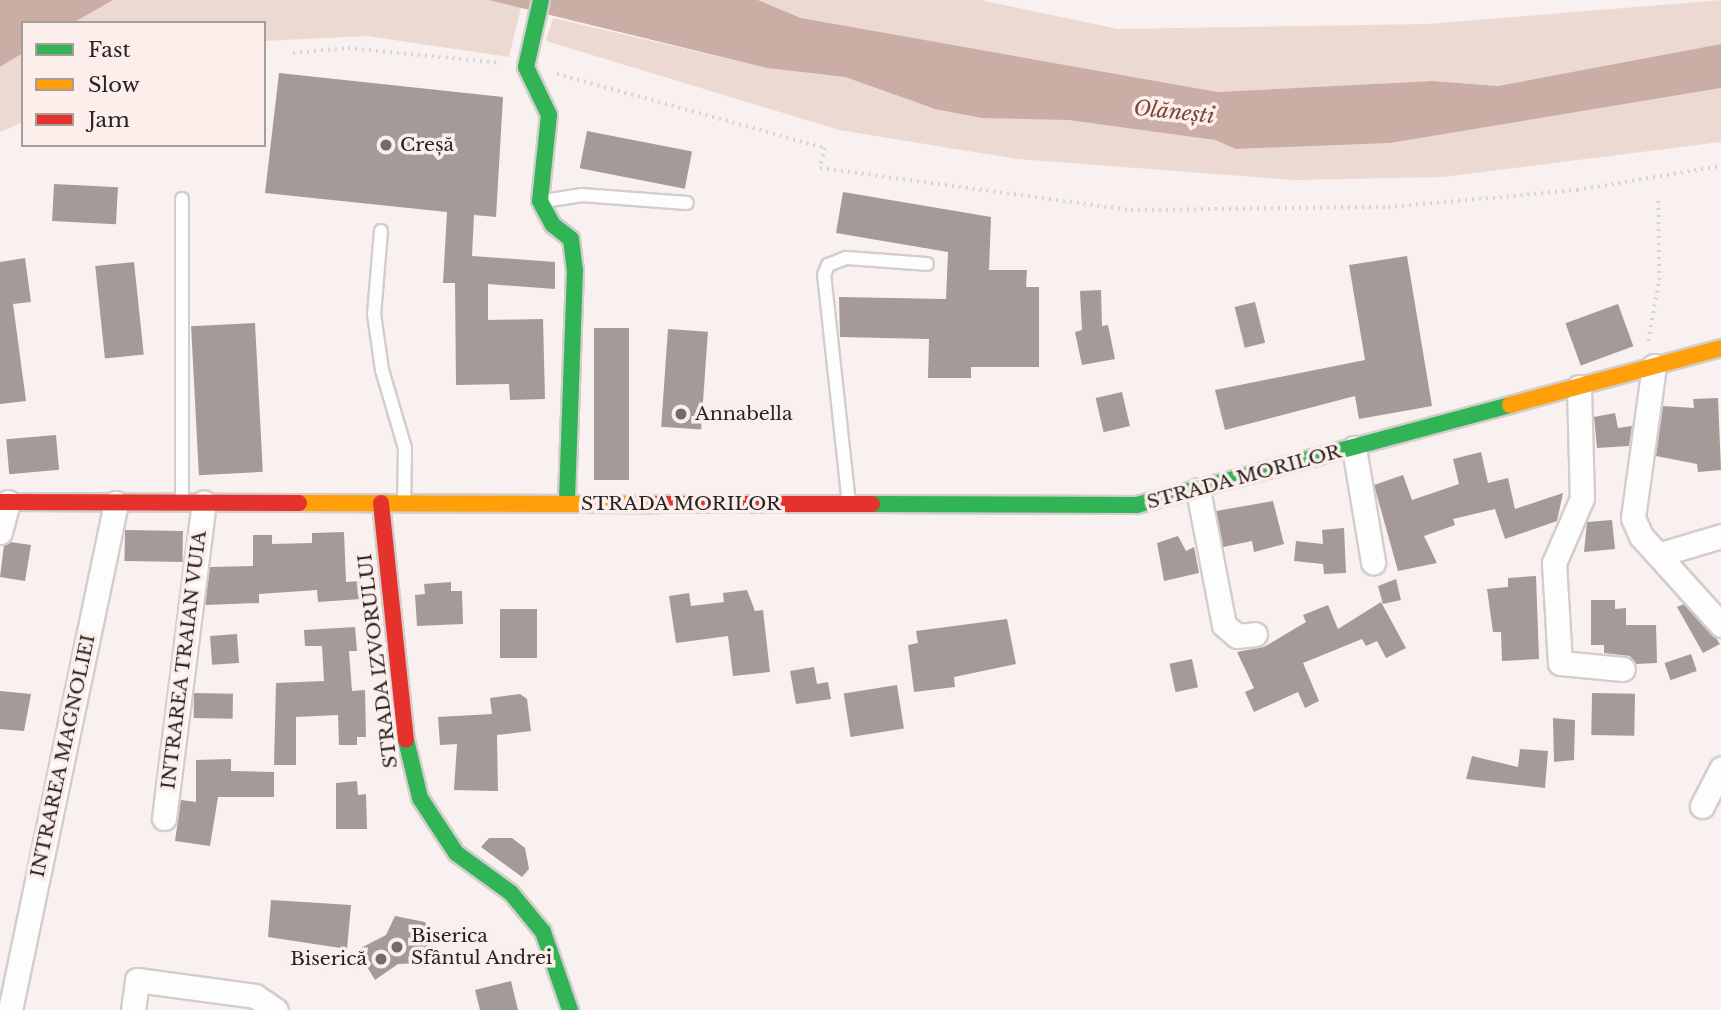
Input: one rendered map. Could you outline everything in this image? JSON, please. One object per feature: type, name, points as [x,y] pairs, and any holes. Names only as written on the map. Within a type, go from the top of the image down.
[{"type":"street","points":[[541,0],[526,66],[549,115],[540,201],[553,225],[571,239],[575,270],[567,504]]},
{"type":"street","name":"STRADA MORILOR","points":[[4,502],[1127,506],[1198,490],[1721,348]]},
{"type":"street","points":[[1649,368],[1633,508],[1640,536],[1661,554],[1721,625]]},
{"type":"street","points":[[1579,387],[1582,498],[1554,563],[1559,652],[1566,667],[1623,669]]},
{"type":"street","name":"STRADA MORILOR","points":[[1354,448],[1373,562]]},
{"type":"street","points":[[1198,490],[1224,625],[1237,636],[1255,634]]},
{"type":"street","points":[[0,532],[4,502]]},
{"type":"street","name":"INTRAREA MAGNOLIEI","points":[[10,1010],[116,503]]},
{"type":"street","name":"INTRAREA TRAIAN VUIA","points":[[164,818],[193,503]]},
{"type":"street","name":"STRADA IZVORULUI","points":[[381,503],[407,745],[421,798],[456,853],[511,893],[543,932],[569,1010]]},
{"type":"street","points":[[1661,554],[1721,536]]},
{"type":"street","points":[[1702,806],[1721,769]]},
{"type":"street","points":[[133,1010],[138,980],[255,996],[276,1010]]},
{"type":"lane","points":[[540,201],[581,195],[687,203]]},
{"type":"lane","points":[[182,199],[193,503]]},
{"type":"lane","points":[[381,231],[374,314],[382,370],[405,448],[404,503]]},
{"type":"lane","points":[[849,504],[824,275],[828,265],[846,258],[927,264]]},
{"type":"path","points":[[293,52],[348,48],[526,66],[825,148],[820,168],[1131,210],[1388,206],[1577,190],[1721,166]]},
{"type":"path","points":[[1649,368],[1659,280],[1658,201]]},
{"type":"shaded area","points":[[113,0],[488,0],[521,8],[509,57],[367,36],[266,41],[266,21],[76,21]]},
{"type":"shaded area","points":[[758,0],[980,0],[1118,29],[1428,24],[1721,0],[1721,44],[1498,86],[1432,81],[1218,92],[801,18]]},
{"type":"shaded area","points":[[553,18],[767,68],[845,77],[935,109],[1068,120],[1215,140],[1237,149],[1390,143],[1721,88],[1721,142],[1442,177],[1294,180],[1017,159],[839,130],[546,41]]},
{"type":"shaded area","points":[[21,54],[21,123],[0,132],[0,67]]},
{"type":"water","points":[[0,0],[113,0],[76,21],[21,21],[21,54],[0,67]]},
{"type":"water","name":"Olănești","points":[[488,0],[758,0],[801,18],[1218,92],[1432,81],[1498,86],[1721,44],[1721,88],[1390,143],[1236,149],[1215,140],[1068,120],[982,118],[935,109],[845,77],[767,68]]},
{"type":"building","name":"Creșă","points":[[279,73],[503,97],[496,217],[474,215],[472,256],[555,262],[555,289],[488,284],[488,320],[543,319],[545,399],[510,400],[509,384],[456,385],[455,283],[443,283],[447,212],[265,193]]},
{"type":"building","points":[[587,131],[692,151],[685,189],[580,168]]},
{"type":"building","points":[[54,184],[118,187],[116,224],[52,221]]},
{"type":"building","points":[[843,192],[991,217],[989,270],[1027,270],[1026,287],[1039,287],[1039,367],[971,367],[971,378],[928,378],[929,339],[840,337],[839,297],[946,299],[948,252],[836,233]]},
{"type":"building","points":[[1407,256],[1432,406],[1359,419],[1355,396],[1225,430],[1215,390],[1365,360],[1349,265]]},
{"type":"building","points":[[25,258],[31,302],[13,304],[26,401],[0,404],[0,262]]},
{"type":"building","points":[[134,262],[144,354],[105,359],[95,266]]},
{"type":"building","points":[[1101,290],[1102,326],[1108,325],[1115,359],[1082,365],[1075,332],[1082,330],[1080,291]]},
{"type":"building","points":[[1255,302],[1265,343],[1245,348],[1235,307]]},
{"type":"building","points":[[1618,304],[1633,346],[1581,365],[1565,323]]},
{"type":"building","points":[[255,323],[263,472],[199,475],[191,326]]},
{"type":"building","points":[[594,328],[629,328],[629,480],[594,480]]},
{"type":"building","points":[[668,329],[708,332],[701,430],[661,427]]},
{"type":"building","points":[[1122,392],[1130,426],[1104,432],[1096,398]]},
{"type":"building","points":[[1718,398],[1721,470],[1698,472],[1697,464],[1656,456],[1663,406],[1694,408],[1693,399]]},
{"type":"building","points":[[1615,413],[1618,428],[1632,426],[1629,446],[1597,448],[1594,417]]},
{"type":"building","points":[[56,435],[59,470],[9,474],[6,439]]},
{"type":"building","points":[[1481,452],[1488,483],[1508,478],[1515,509],[1563,493],[1557,521],[1505,539],[1495,509],[1453,519],[1455,525],[1424,536],[1437,563],[1398,571],[1374,485],[1403,475],[1412,500],[1459,484],[1453,459]]},
{"type":"building","points":[[1273,501],[1284,544],[1254,552],[1252,541],[1223,547],[1216,511]]},
{"type":"building","points":[[1612,520],[1615,549],[1584,552],[1587,522]]},
{"type":"building","points":[[1344,528],[1346,573],[1324,574],[1323,564],[1294,561],[1296,541],[1323,544],[1322,530]]},
{"type":"building","points":[[125,530],[183,531],[182,562],[124,561]]},
{"type":"building","points":[[344,532],[346,582],[360,581],[361,599],[318,602],[317,590],[259,594],[259,603],[205,605],[210,567],[253,566],[253,535],[272,535],[272,544],[312,543],[312,533]]},
{"type":"building","points":[[1178,536],[1186,551],[1194,547],[1199,573],[1164,581],[1157,543]]},
{"type":"building","points":[[10,542],[31,545],[25,581],[0,577],[4,545]]},
{"type":"building","points":[[1536,576],[1539,659],[1502,661],[1501,632],[1493,632],[1487,589],[1508,587],[1508,578]]},
{"type":"building","points":[[1396,579],[1401,600],[1383,604],[1378,586]]},
{"type":"building","points":[[451,582],[451,591],[462,591],[463,624],[417,626],[415,595],[425,594],[424,584]]},
{"type":"building","points":[[747,590],[755,611],[763,610],[770,672],[733,676],[728,636],[676,643],[669,596],[689,593],[691,606],[724,602],[723,593]]},
{"type":"building","points":[[1591,600],[1615,600],[1615,609],[1626,608],[1626,625],[1656,625],[1657,663],[1636,664],[1630,656],[1604,653],[1604,645],[1591,645]]},
{"type":"building","points":[[1381,602],[1406,648],[1386,658],[1377,641],[1366,646],[1362,639],[1303,663],[1319,701],[1305,708],[1298,692],[1254,712],[1245,692],[1254,688],[1237,652],[1264,647],[1306,622],[1303,615],[1328,605],[1338,629]]},
{"type":"building","points":[[1684,604],[1720,644],[1703,653],[1677,607]]},
{"type":"building","points":[[500,609],[537,609],[537,658],[500,658]]},
{"type":"building","points":[[1007,619],[1016,664],[954,677],[955,687],[914,692],[908,645],[918,643],[916,631]]},
{"type":"building","points":[[355,627],[357,651],[349,651],[352,691],[365,690],[366,737],[357,737],[357,745],[339,745],[338,715],[296,717],[296,765],[274,765],[276,683],[324,681],[322,646],[305,646],[304,630]]},
{"type":"building","points":[[237,634],[239,663],[212,665],[210,636]]},
{"type":"building","points":[[1691,654],[1697,671],[1670,680],[1665,663]]},
{"type":"building","points":[[1192,659],[1198,687],[1176,692],[1170,664]]},
{"type":"building","points":[[814,667],[817,684],[828,682],[831,699],[796,704],[790,671]]},
{"type":"building","points":[[897,685],[904,728],[851,737],[844,693]]},
{"type":"building","points":[[0,691],[31,694],[24,731],[0,729]]},
{"type":"building","points":[[194,693],[233,694],[233,719],[194,718]]},
{"type":"building","points":[[1592,693],[1635,694],[1634,736],[1591,735]]},
{"type":"building","points":[[520,694],[527,699],[531,731],[497,735],[498,791],[454,790],[457,744],[440,745],[438,717],[492,714],[490,698]]},
{"type":"building","points":[[1553,718],[1575,720],[1574,760],[1554,762]]},
{"type":"building","points":[[1520,749],[1548,751],[1545,788],[1466,779],[1472,756],[1518,767]]},
{"type":"building","points":[[231,759],[231,771],[274,772],[274,797],[218,797],[210,846],[175,841],[181,800],[196,802],[196,760]]},
{"type":"building","points":[[357,781],[358,795],[366,794],[367,829],[336,829],[336,783]]},
{"type":"building","points":[[489,838],[512,838],[525,848],[529,869],[522,877],[481,847]]},
{"type":"building","points":[[271,900],[351,905],[347,949],[268,937]]},
{"type":"building","name":"Biserica Sfântul Andrei","points":[[395,916],[425,922],[435,944],[423,963],[398,964],[375,980],[357,950],[386,935]]},
{"type":"building","points":[[511,981],[518,1010],[480,1010],[475,990]]},
{"type":"traffic: fast","points":[[541,0],[526,67],[549,115],[540,201],[553,225],[571,239],[575,270],[567,504]]},
{"type":"traffic: fast","points":[[872,504],[1137,505],[1510,405]]},
{"type":"traffic: fast","points":[[406,740],[420,798],[456,853],[511,893],[543,932],[570,1010]]},
{"type":"traffic: slow","points":[[1510,405],[1721,348]]},
{"type":"traffic: slow","points":[[299,503],[657,504]]},
{"type":"traffic: jam","points":[[0,502],[299,503]]},
{"type":"traffic: jam","points":[[381,503],[406,740]]},
{"type":"traffic: jam","points":[[657,504],[872,504]]},
{"type":"place","name":"Creșă","points":[[386,145]]},
{"type":"place","name":"Annabella","points":[[681,414]]},
{"type":"place","name":"Biserica Sfântul Andrei","points":[[397,947]]},
{"type":"place","name":"Biserică","points":[[381,959]]}]
